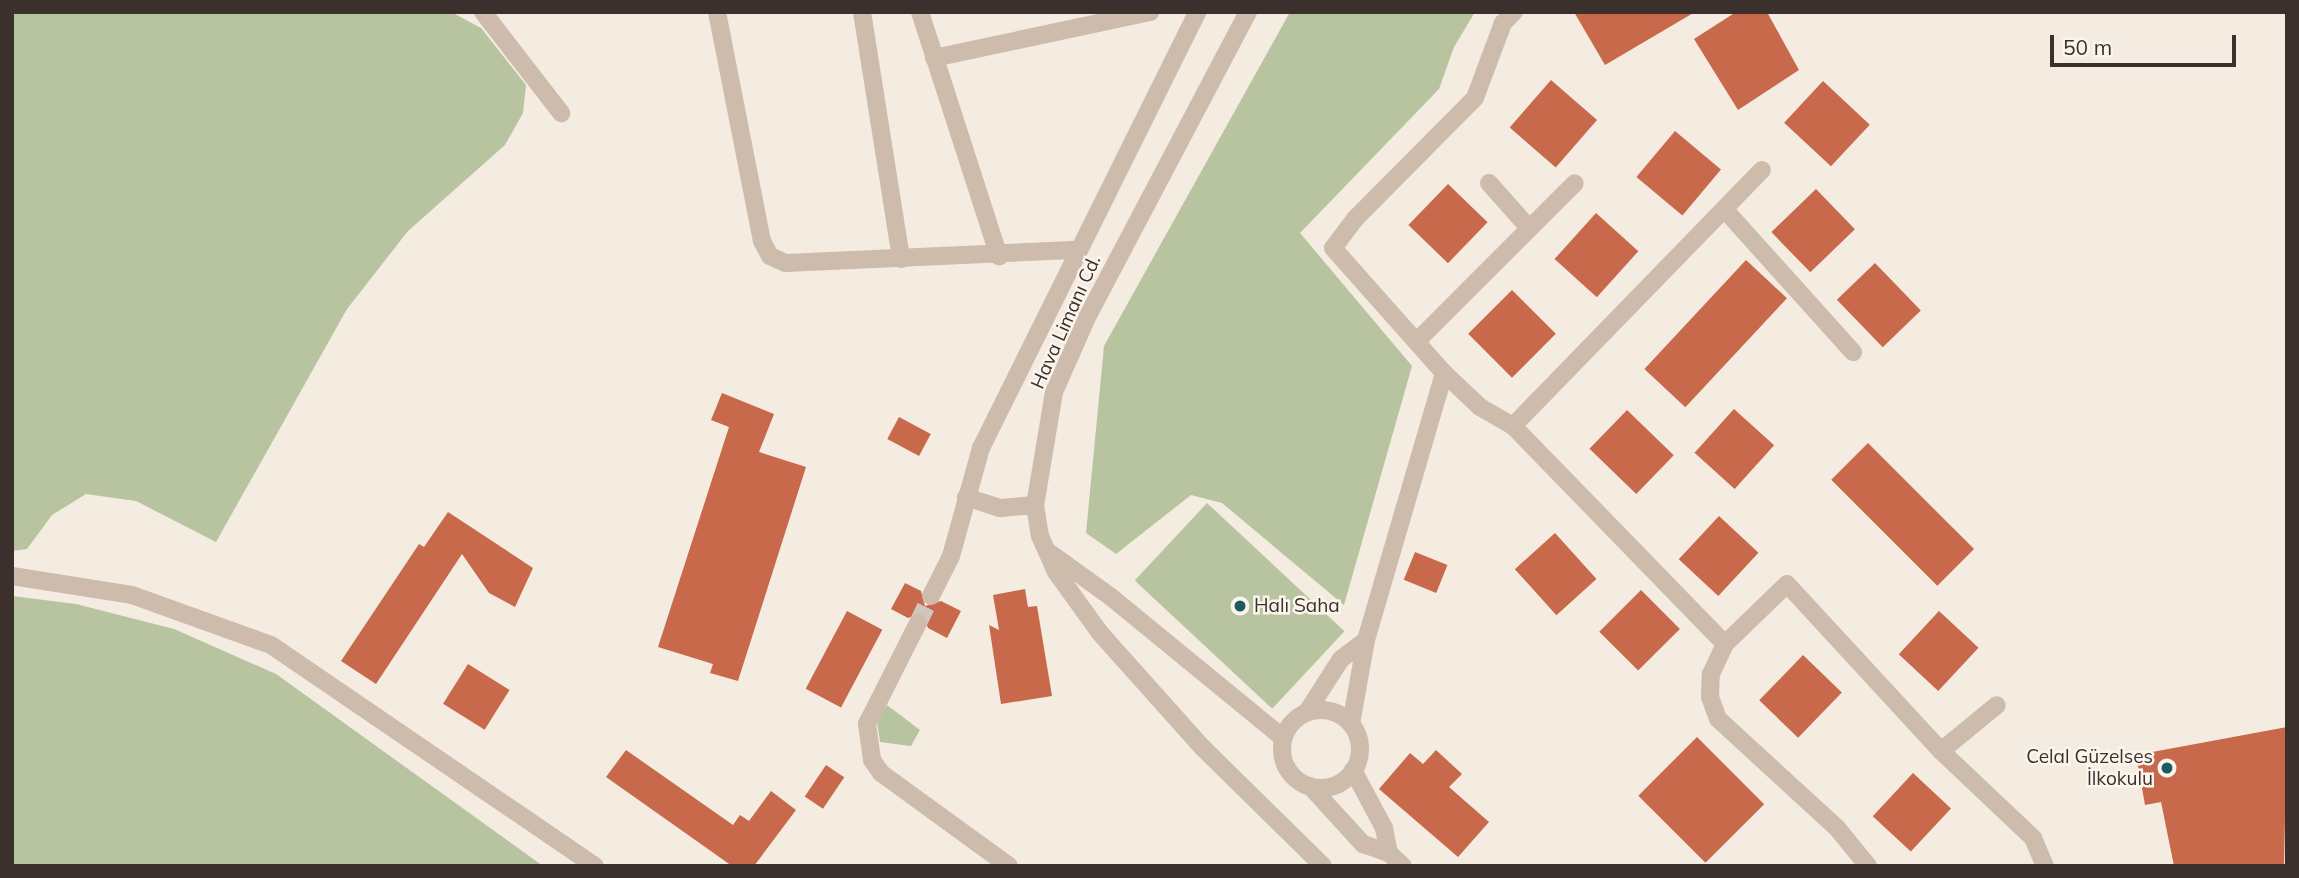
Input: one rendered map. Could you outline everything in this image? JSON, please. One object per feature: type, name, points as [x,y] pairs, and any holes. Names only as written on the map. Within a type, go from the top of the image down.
[{"type":"street","points":[[483,12],[561,113]]},
{"type":"street","points":[[716,12],[762,241],[770,256],[786,263],[999,257],[1077,250]]},
{"type":"street","points":[[862,12],[901,259]]},
{"type":"street","points":[[920,12],[999,257]]},
{"type":"street","points":[[934,58],[1150,12]]},
{"type":"street","name":"Hava Limanı Cd.","points":[[931,596],[951,556],[981,448],[1197,12]]},
{"type":"street","name":"Hava Limanı Cd.","points":[[1248,12],[1087,315],[1054,392],[1035,505],[1047,551],[1100,633],[1203,748],[1323,866]]},
{"type":"street","points":[[1514,12],[1503,23],[1475,98],[1355,219],[1333,248],[1444,373],[1480,407],[1513,426],[1725,644]]},
{"type":"street","points":[[1513,426],[1726,211],[1762,170]]},
{"type":"street","points":[[1489,183],[1528,226]]},
{"type":"street","points":[[1418,341],[1528,226],[1575,183]]},
{"type":"street","points":[[1726,211],[1853,352]]},
{"type":"street","points":[[1310,786],[1334,785],[1353,770],[1360,747],[1352,724],[1364,670],[1366,640],[1444,373]]},
{"type":"street","points":[[966,497],[1000,508],[1035,505]]},
{"type":"street","points":[[1047,551],[1111,597],[1283,738]]},
{"type":"street","points":[[12,576],[132,594],[271,645],[595,866]]},
{"type":"street","points":[[1867,866],[1837,828],[1718,719],[1710,697],[1711,674],[1725,644],[1787,584],[1941,751],[2033,838],[2045,866]]},
{"type":"street","points":[[918,623],[866,724],[866,746],[881,773],[1009,866]]},
{"type":"street","points":[[1366,640],[1341,659],[1307,712],[1288,727],[1281,750],[1290,773],[1310,786],[1363,844],[1389,853],[1403,866]]},
{"type":"street","points":[[1941,751],[1997,705]]},
{"type":"street","points":[[1307,712],[1331,711],[1352,724]]},
{"type":"street","points":[[1353,770],[1384,828],[1389,853]]},
{"type":"green space","points":[[12,12],[451,12],[481,28],[526,85],[523,113],[505,145],[408,231],[347,309],[216,542],[136,501],[86,494],[52,515],[27,549],[12,551]]},
{"type":"green space","points":[[1290,12],[1475,12],[1454,47],[1439,89],[1300,233],[1412,366],[1344,605],[1222,503],[1191,495],[1116,554],[1086,533],[1104,346]]},
{"type":"green space","name":"Halı Saha","points":[[1207,503],[1344,631],[1272,709],[1135,581]]},
{"type":"green space","points":[[12,596],[76,604],[174,629],[276,674],[543,866],[12,866]]},
{"type":"green space","points":[[887,705],[920,730],[911,746],[880,742],[877,722]]},
{"type":"building","points":[[1574,12],[1695,12],[1605,65]]},
{"type":"building","points":[[1736,12],[1767,12],[1799,70],[1738,110],[1694,39]]},
{"type":"building","points":[[1551,80],[1597,120],[1556,168],[1510,128]]},
{"type":"building","points":[[1823,81],[1870,125],[1831,166],[1784,123]]},
{"type":"building","points":[[1675,131],[1721,170],[1682,216],[1636,177]]},
{"type":"building","points":[[1448,184],[1488,222],[1448,263],[1408,225]]},
{"type":"building","points":[[1816,189],[1855,229],[1810,272],[1771,232]]},
{"type":"building","points":[[1596,213],[1638,251],[1597,297],[1555,259]]},
{"type":"building","points":[[1746,260],[1787,298],[1685,407],[1644,369]]},
{"type":"building","points":[[1875,263],[1921,310],[1883,347],[1837,300]]},
{"type":"building","points":[[1512,290],[1556,334],[1512,378],[1468,334]]},
{"type":"building","points":[[722,393],[774,414],[759,452],[806,467],[738,681],[710,673],[713,664],[658,647],[729,427],[711,420]]},
{"type":"building","points":[[1734,409],[1774,445],[1735,489],[1695,453]]},
{"type":"building","points":[[1627,410],[1674,455],[1636,494],[1589,449]]},
{"type":"building","points":[[899,417],[931,434],[919,456],[887,439]]},
{"type":"building","points":[[1868,443],[1974,549],[1937,586],[1831,480]]},
{"type":"building","points":[[448,512],[533,568],[515,607],[489,593],[462,554],[376,684],[341,661],[419,544],[424,547]]},
{"type":"building","points":[[1719,516],[1758,553],[1718,596],[1679,559]]},
{"type":"building","points":[[1555,533],[1596,579],[1556,615],[1515,569]]},
{"type":"building","points":[[1415,552],[1447,565],[1436,593],[1404,580]]},
{"type":"building","points":[[905,583],[921,591],[925,606],[941,601],[961,611],[947,638],[928,628],[922,613],[908,618],[891,609]]},
{"type":"building","points":[[1025,589],[1028,607],[1037,606],[1052,696],[1001,704],[989,625],[999,630],[993,595]]},
{"type":"building","points":[[1641,590],[1680,629],[1638,671],[1599,632]]},
{"type":"building","points":[[847,611],[882,630],[841,707],[806,689]]},
{"type":"building","points":[[1939,611],[1978,648],[1938,691],[1899,654]]},
{"type":"building","points":[[1803,655],[1842,693],[1798,738],[1759,700]]},
{"type":"building","points":[[468,664],[510,690],[485,730],[443,704]]},
{"type":"building","points":[[2287,727],[2284,866],[2174,866],[2161,802],[2145,805],[2136,755]]},
{"type":"building","points":[[1697,737],[1764,804],[1705,863],[1638,796]]},
{"type":"building","points":[[626,750],[733,825],[740,815],[749,821],[771,791],[796,810],[754,866],[732,866],[606,777]]},
{"type":"building","points":[[1436,750],[1462,774],[1449,787],[1489,822],[1458,857],[1379,789],[1410,753],[1423,764]]},
{"type":"building","points":[[826,765],[844,777],[823,809],[805,797]]},
{"type":"building","points":[[1913,773],[1951,808],[1911,852],[1873,816]]},
{"type":"tunnel","points":[[918,623],[931,596]]},
{"type":"place","name":"Halı Saha","points":[[1240,606]]},
{"type":"place","name":"Celal Güzelses İlkokulu","points":[[2167,768]]}]
